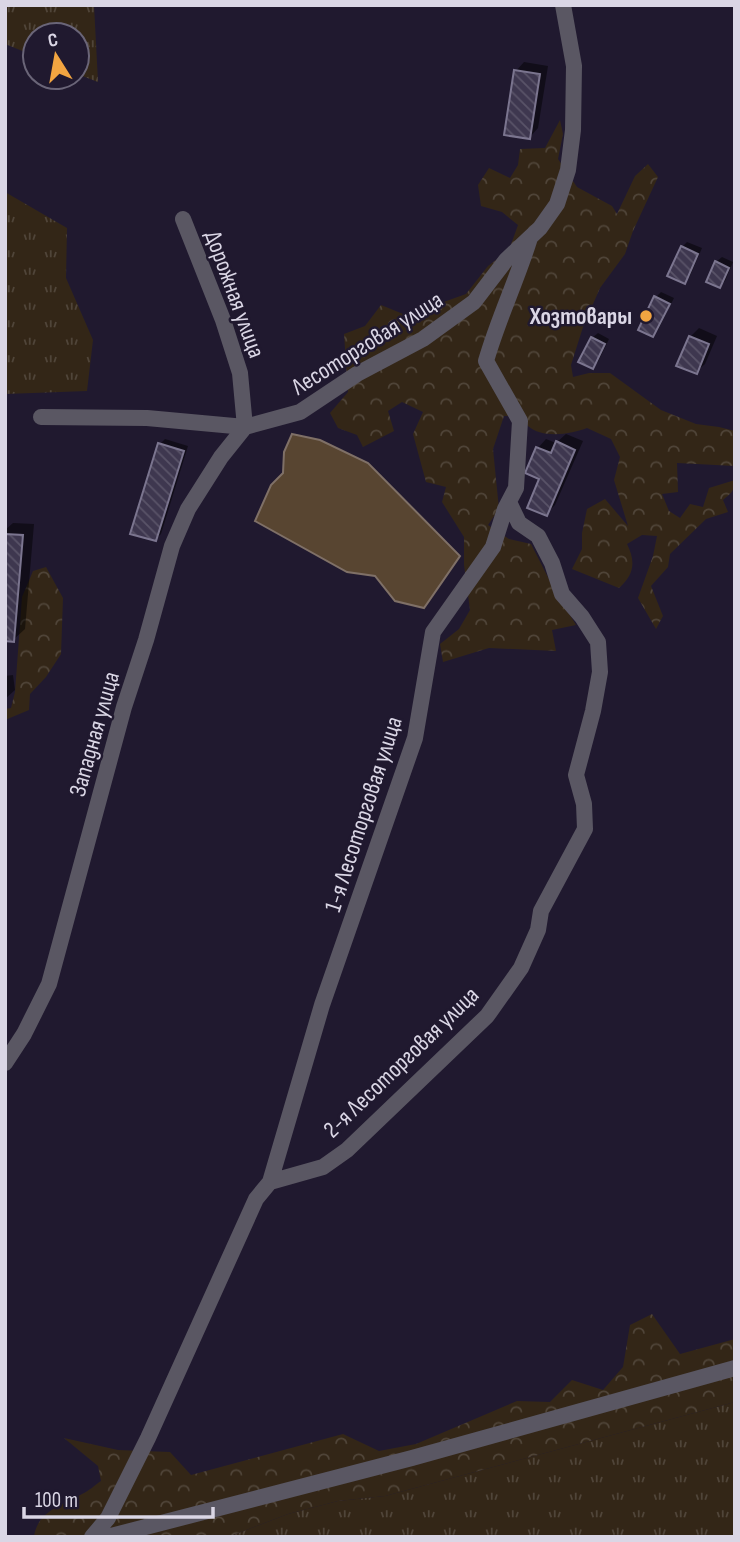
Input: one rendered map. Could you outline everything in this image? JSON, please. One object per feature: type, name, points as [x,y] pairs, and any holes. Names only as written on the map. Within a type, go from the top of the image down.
[{"type":"street","name":"Лесоторговая улица","points":[[245,427],[300,412],[357,374],[423,339],[474,302],[506,260],[541,228],[557,204],[568,170],[573,130],[574,66],[563,5]]},
{"type":"street","name":"Дорожная улица","points":[[183,219],[223,320],[240,373],[245,427]]},
{"type":"street","name":"1-я Лесоторговая улица","points":[[270,1182],[322,1005],[415,738],[433,632],[493,547],[516,488],[520,421],[486,362],[494,332],[517,282],[530,238]]},
{"type":"street","points":[[41,417],[147,418],[245,427]]},
{"type":"street","name":"Западная улица","points":[[5,1063],[24,1034],[50,984],[124,707],[172,546],[188,509],[221,457],[245,427]]},
{"type":"street","name":"2-я Лесоторговая улица","points":[[270,1182],[323,1167],[347,1150],[487,1016],[521,968],[538,930],[541,911],[585,829],[584,804],[576,775],[600,672],[598,642],[582,617],[562,594],[552,563],[538,536],[519,523],[509,502]]},
{"type":"street","points":[[92,1537],[108,1518],[149,1438],[256,1199],[270,1182]]},
{"type":"street","points":[[107,1537],[412,1458],[735,1368]]},
{"type":"green space","points":[[5,5],[94,5],[98,82],[91,79],[91,21],[21,21],[21,50],[5,44]]},
{"type":"green space","points":[[560,120],[563,134],[558,159],[577,187],[612,206],[617,214],[635,176],[648,164],[658,177],[625,254],[600,288],[583,327],[571,365],[573,377],[589,373],[610,373],[661,410],[696,424],[735,431],[735,466],[677,463],[678,492],[662,494],[669,511],[680,518],[690,504],[703,507],[709,488],[735,480],[734,487],[723,500],[728,512],[706,519],[670,554],[668,567],[651,586],[663,616],[656,629],[638,598],[657,536],[642,535],[627,544],[632,557],[632,568],[619,588],[572,569],[582,549],[587,509],[605,499],[628,526],[614,480],[620,457],[611,439],[587,428],[565,433],[541,433],[528,426],[522,416],[504,416],[493,449],[499,509],[488,525],[509,539],[531,544],[576,625],[552,630],[556,651],[489,648],[443,662],[440,644],[459,629],[470,610],[464,565],[464,537],[442,502],[446,487],[426,482],[413,434],[423,412],[402,402],[388,411],[394,431],[363,447],[357,435],[338,428],[330,413],[348,392],[344,334],[365,326],[381,305],[413,318],[425,316],[438,304],[466,294],[488,266],[509,250],[518,225],[502,212],[481,206],[478,185],[489,168],[510,178],[518,165],[520,149],[545,148]]},
{"type":"green space","points":[[5,192],[67,228],[66,278],[93,340],[87,391],[5,394]]},
{"type":"green space","points":[[46,567],[63,598],[61,654],[46,677],[30,694],[29,710],[5,720],[5,709],[11,708],[15,692],[22,597],[33,571]]},
{"type":"green space","points":[[652,1314],[680,1354],[735,1339],[735,1402],[385,1496],[338,1501],[288,1514],[228,1537],[34,1537],[36,1528],[45,1515],[101,1481],[98,1466],[64,1438],[118,1450],[170,1452],[191,1475],[343,1434],[379,1451],[416,1444],[517,1401],[550,1402],[572,1380],[603,1390],[623,1367],[630,1325]]},
{"type":"green space","points":[[735,1402],[735,1537],[228,1537],[288,1514],[338,1501],[385,1496]]},
{"type":"shaded area","points":[[292,434],[320,440],[368,463],[460,556],[424,608],[395,601],[375,576],[347,572],[255,521],[271,485],[283,473],[284,452]]},
{"type":"building","points":[[514,70],[540,74],[530,139],[504,135]]},
{"type":"building","points":[[681,246],[698,254],[685,284],[667,276]]},
{"type":"building","points":[[715,261],[729,268],[720,288],[706,282]]},
{"type":"building","points":[[654,296],[670,304],[653,337],[638,330]]},
{"type":"building","points":[[689,336],[709,344],[697,374],[676,366]]},
{"type":"building","points":[[591,337],[605,344],[593,369],[578,362]]},
{"type":"building","points":[[556,441],[575,450],[547,516],[527,508],[539,479],[525,473],[536,447],[551,453]]},
{"type":"building","points":[[158,443],[184,451],[156,541],[130,534]]},
{"type":"building","points":[[5,534],[23,535],[14,642],[5,641]]},
{"type":"place","name":"Хозтовары","points":[[646,316]]}]
